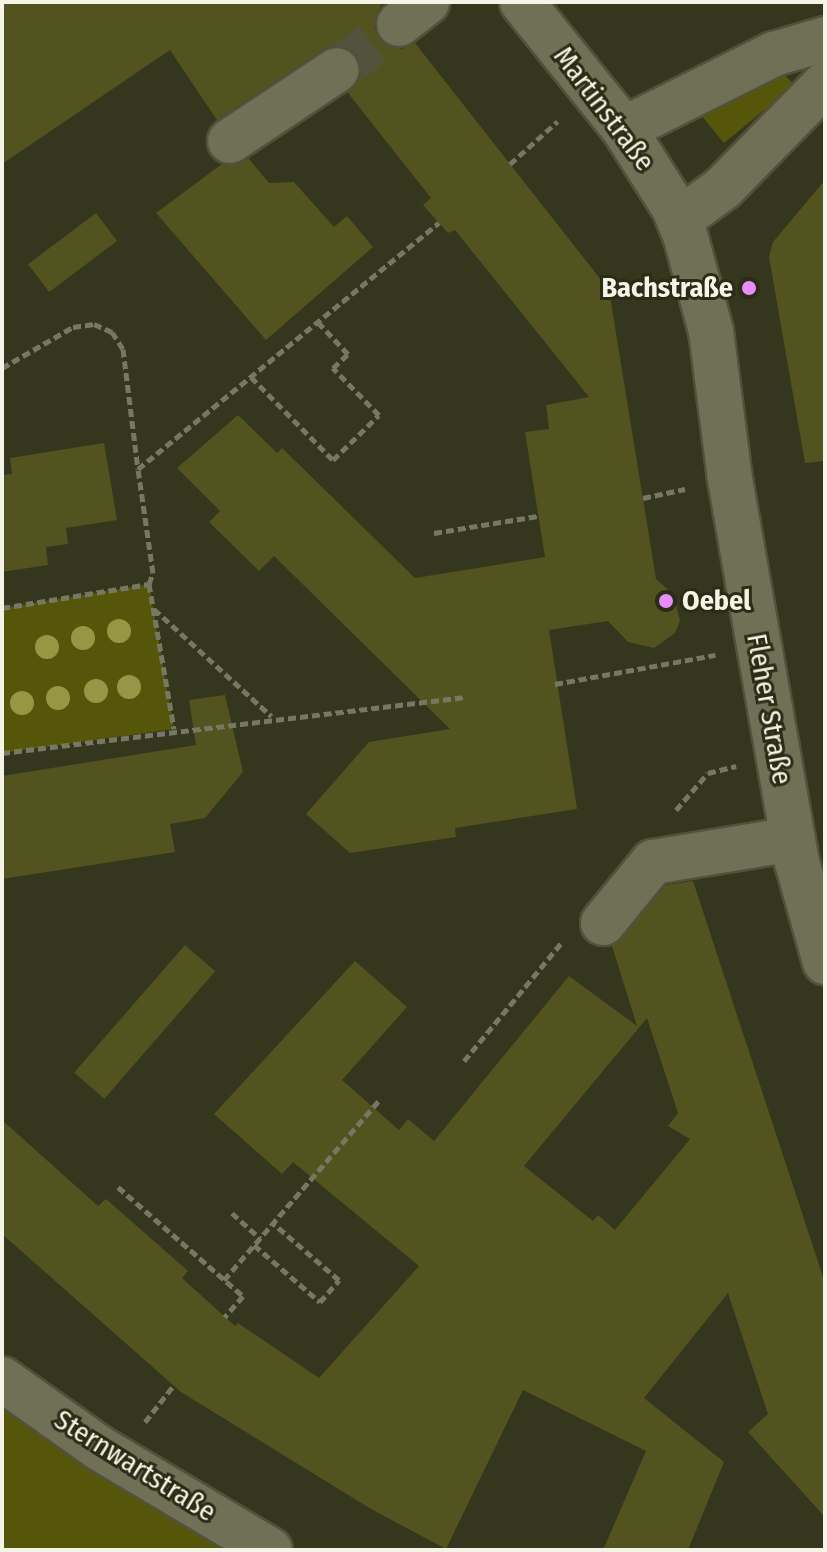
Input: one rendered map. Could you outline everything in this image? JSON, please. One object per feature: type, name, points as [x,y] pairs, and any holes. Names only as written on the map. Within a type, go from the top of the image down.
[{"type":"street","name":"Martinstraße","points":[[522,2],[624,129],[679,220]]},
{"type":"street","points":[[624,129],[774,54],[825,39]]},
{"type":"street","points":[[230,141],[337,70]]},
{"type":"street","points":[[679,220],[723,188],[825,84]]},
{"type":"street","name":"Fleher Straße","points":[[679,220],[711,331],[758,647],[793,839],[825,962]]},
{"type":"street","points":[[603,923],[653,862],[793,839]]},
{"type":"street","name":"Sternwartstraße","points":[[2,1379],[99,1448],[270,1550]]},
{"type":"path","points":[[510,164],[591,91]]},
{"type":"path","points":[[138,469],[439,223]]},
{"type":"path","points":[[251,377],[333,460],[379,415],[333,368],[348,354],[318,322]]},
{"type":"path","points":[[2,368],[73,327],[94,324],[112,332],[123,349],[153,573],[149,584],[152,608],[174,729]]},
{"type":"path","points":[[434,533],[538,516]]},
{"type":"path","points":[[2,608],[149,584]]},
{"type":"path","points":[[152,608],[271,717]]},
{"type":"path","points":[[555,684],[758,647]]},
{"type":"path","points":[[2,753],[271,717],[466,697]]},
{"type":"path","points":[[464,1061],[548,958]]},
{"type":"path","points":[[224,1280],[380,1099]]},
{"type":"path","points":[[118,1187],[243,1296],[225,1317]]},
{"type":"path","points":[[232,1213],[260,1238]]},
{"type":"path","points":[[254,1245],[320,1302],[339,1280],[273,1223]]},
{"type":"shaded area","points":[[778,69],[795,85],[724,143],[696,109]]},
{"type":"shaded area","points":[[149,584],[174,729],[2,753],[2,608]]},
{"type":"shaded area","points":[[2,1395],[250,1550],[2,1550]]},
{"type":"building","points":[[2,2],[382,2],[374,27],[380,40],[402,49],[415,43],[609,290],[656,579],[674,595],[680,621],[675,633],[654,648],[628,642],[608,621],[549,630],[577,809],[455,828],[456,837],[350,853],[306,814],[369,742],[450,729],[274,556],[259,571],[209,522],[220,511],[177,468],[238,415],[277,453],[282,448],[415,578],[545,557],[525,432],[549,429],[546,405],[589,397],[455,230],[448,233],[423,205],[431,198],[348,93],[360,80],[357,56],[336,45],[324,49],[217,120],[170,50],[2,164]]},
{"type":"building","points":[[249,159],[269,183],[294,182],[334,227],[347,216],[373,247],[266,340],[156,213],[222,164]]},
{"type":"building","points":[[825,180],[825,461],[805,463],[769,257],[773,242]]},
{"type":"building","points":[[96,213],[117,241],[49,292],[28,264]]},
{"type":"building","points":[[104,443],[117,520],[66,528],[68,544],[46,547],[48,565],[2,572],[2,475],[12,474],[10,458]]},
{"type":"building","points":[[225,695],[243,772],[205,818],[170,824],[175,852],[2,879],[2,776],[196,745],[189,700]]},
{"type":"building","points":[[693,881],[825,1283],[825,1517],[748,1432],[768,1414],[728,1293],[644,1398],[724,1462],[688,1550],[603,1550],[646,1451],[523,1390],[446,1549],[371,1509],[181,1392],[2,1234],[2,1120],[98,1206],[106,1199],[188,1271],[182,1278],[235,1326],[238,1323],[319,1378],[419,1266],[293,1162],[282,1174],[214,1114],[355,961],[407,1007],[342,1080],[399,1130],[408,1119],[434,1141],[569,976],[637,1026],[612,946],[666,885]],"holes":[[[647,1018],[678,1113],[668,1126],[690,1139],[615,1230],[598,1215],[593,1221],[524,1166]]]},
{"type":"building","points":[[185,945],[215,971],[104,1099],[74,1073]]},
{"type":"tunnel","points":[[337,70],[399,24]]},
{"type":"place","name":"Bachstraße","points":[[749,288]]},
{"type":"place","name":"Oebel","points":[[666,601]]}]
